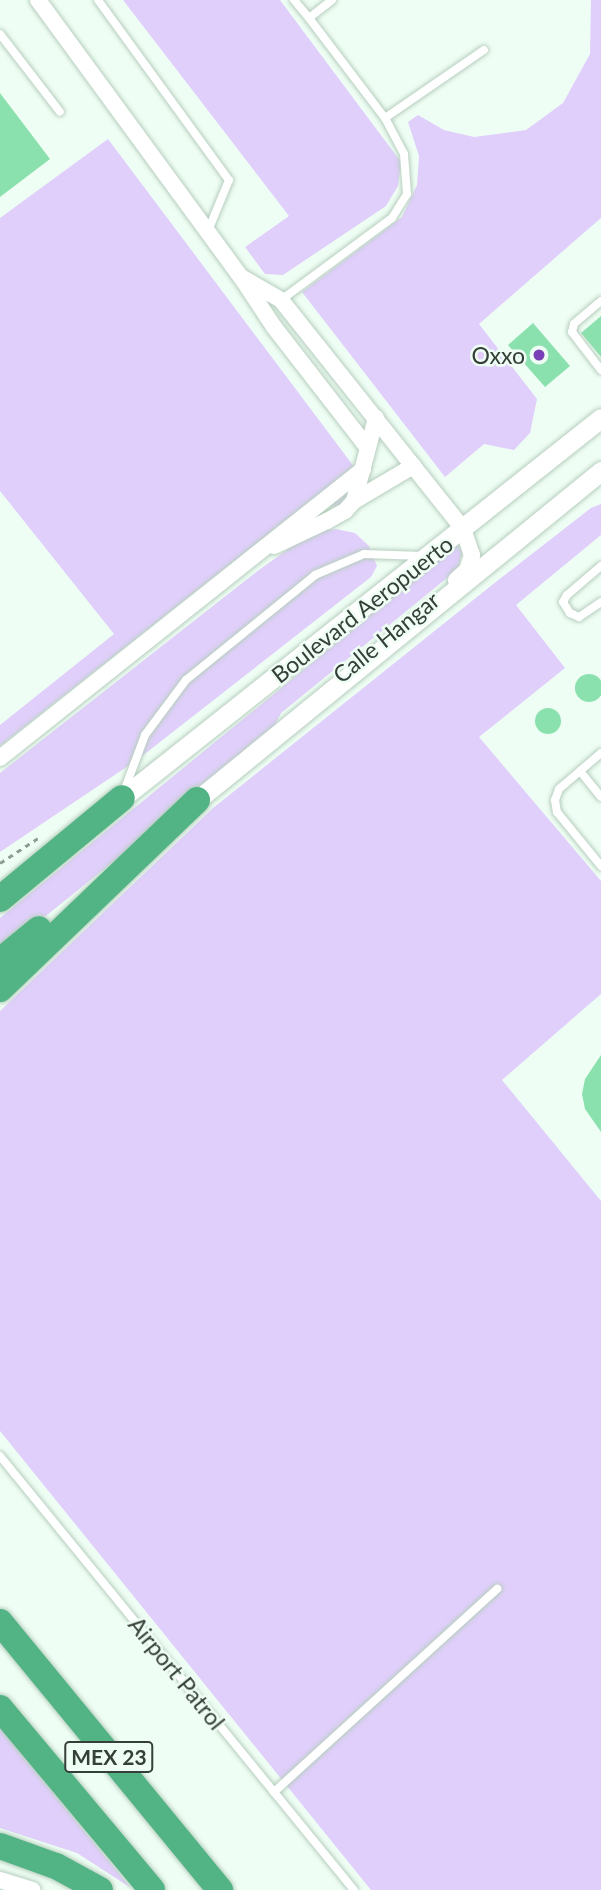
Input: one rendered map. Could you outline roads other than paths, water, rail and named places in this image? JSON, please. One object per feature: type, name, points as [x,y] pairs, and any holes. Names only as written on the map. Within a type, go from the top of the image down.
[{"type":"highway","points":[[0,879],[122,798]]},
{"type":"highway","points":[[0,899],[122,798]]},
{"type":"highway","points":[[0,961],[197,800]]},
{"type":"highway","points":[[0,989],[197,800]]},
{"type":"highway","points":[[0,1602],[93,1737]]},
{"type":"highway","name":"MEX 23","points":[[0,1622],[220,1890]]},
{"type":"highway","name":"MEX 23","points":[[0,1708],[152,1890]]},
{"type":"highway","points":[[0,1846],[56,1866],[100,1890]]},
{"type":"street","points":[[38,0],[242,277],[274,327],[367,447]]},
{"type":"street","points":[[242,277],[281,300],[463,529]]},
{"type":"street","points":[[354,500],[376,418]]},
{"type":"street","name":"Boulevard Aeropuerto","points":[[122,798],[601,418]]},
{"type":"street","points":[[259,551],[327,521],[345,510],[354,500],[413,466]]},
{"type":"street","points":[[0,758],[363,469]]},
{"type":"street","name":"Boulevard Aeropuerto","points":[[197,800],[601,471]]},
{"type":"street","name":"Calle Hangar","points":[[275,734],[293,713],[467,570],[472,555],[463,529]]},
{"type":"street","points":[[0,1880],[32,1890]]},
{"type":"lane","points":[[98,0],[229,180],[208,231]]},
{"type":"lane","points":[[281,300],[392,218],[407,194],[404,153],[385,118],[294,0]]},
{"type":"lane","points":[[309,18],[332,0]]},
{"type":"lane","points":[[0,34],[60,112]]},
{"type":"lane","points":[[385,118],[484,50]]},
{"type":"lane","points":[[601,301],[574,324],[572,332],[575,340],[601,367]]},
{"type":"lane","points":[[122,798],[145,735],[186,680],[316,575],[364,554],[429,557]]},
{"type":"lane","points":[[601,566],[567,595],[563,603],[570,613],[579,617],[601,602]]},
{"type":"lane","points":[[601,753],[559,789],[555,805],[557,812],[601,866]]},
{"type":"lane","points":[[580,771],[601,797]]},
{"type":"lane","name":"Airport Patrol","points":[[0,1455],[354,1890]]},
{"type":"lane","points":[[274,1792],[497,1589]]},
{"type":"place","name":"Oxxo","points":[[539,355]]}]
